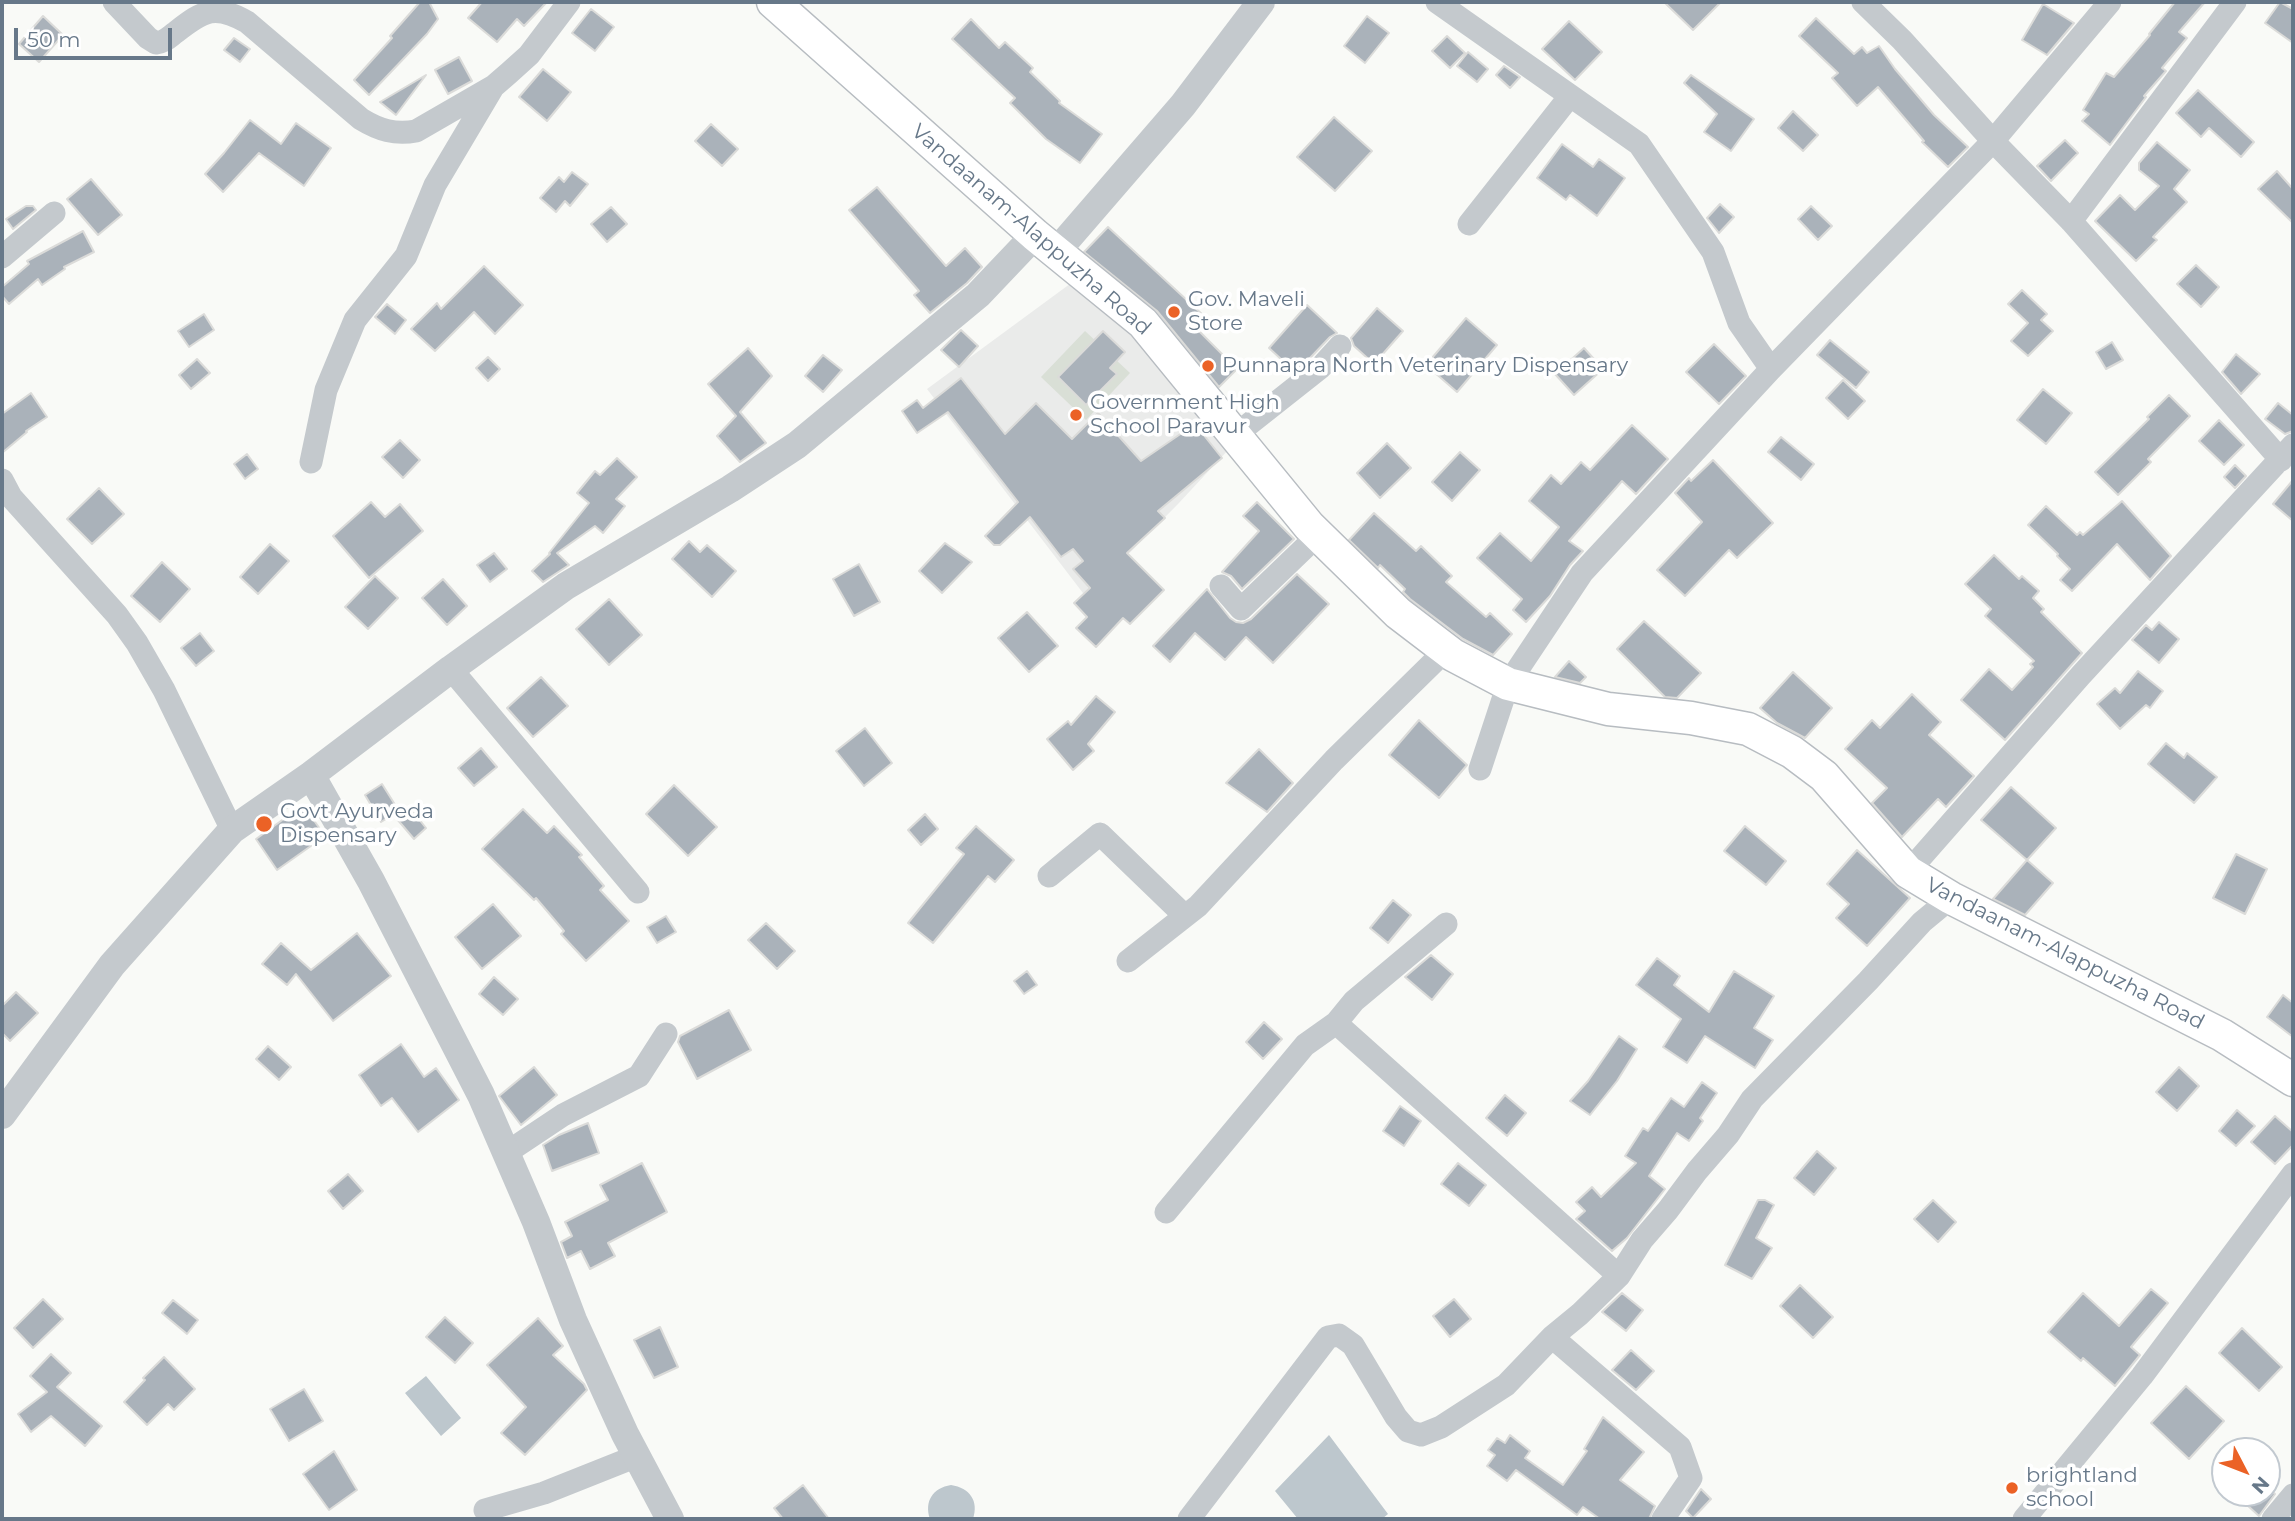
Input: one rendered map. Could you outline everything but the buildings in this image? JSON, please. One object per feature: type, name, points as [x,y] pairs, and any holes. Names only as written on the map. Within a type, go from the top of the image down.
[{"type":"main road","name":"Vandaanam-Alappuzha Road","points":[[774,2],[1046,244],[1143,323],[1234,436],[1319,534],[1398,613],[1446,650],[1508,684],[1608,709],[1691,718],[1748,729],[1792,752],[1824,776],[1908,872],[1951,898],[2222,1035],[2293,1080]]},
{"type":"street","points":[[114,2],[156,43],[166,40],[191,20],[205,13],[220,10],[235,15],[247,22],[361,119],[391,132],[404,133],[416,131],[494,86],[529,54],[569,2]]},
{"type":"street","points":[[2,1115],[112,965],[232,830],[311,775],[566,586],[730,489],[797,444],[978,295],[1046,244],[1183,105],[1261,2]]},
{"type":"street","points":[[1437,2],[1639,144],[1713,252],[1739,323],[1770,369]]},
{"type":"street","points":[[1863,2],[1902,40],[1993,141],[2287,452],[2081,675],[1908,872]]},
{"type":"street","points":[[1480,769],[1508,684],[1582,573],[1770,369],[1993,141],[2110,2]]},
{"type":"street","points":[[2071,221],[2235,2]]},
{"type":"street","points":[[311,462],[326,390],[355,320],[406,256],[435,185],[494,86]]},
{"type":"street","points":[[1469,224],[1570,96]]},
{"type":"street","points":[[2,257],[54,213]]},
{"type":"street","points":[[1234,436],[1320,368],[1340,346]]},
{"type":"street","points":[[5,494],[117,615],[137,643],[164,690],[232,830]]},
{"type":"street","points":[[1221,586],[1241,609],[1319,534]]},
{"type":"street","points":[[1128,961],[1198,906],[1334,760],[1446,650]]},
{"type":"street","points":[[451,669],[638,892]]},
{"type":"street","points":[[311,775],[371,881],[481,1095],[536,1222],[573,1320],[637,1457],[670,1519]]},
{"type":"street","points":[[1049,876],[1100,834],[1185,916]]},
{"type":"street","points":[[1189,1519],[1328,1337],[1339,1335],[1353,1345],[1403,1427],[1414,1434],[1421,1435],[1441,1427],[1506,1385],[1552,1337],[1619,1276],[1643,1240],[1728,1135],[1752,1099],[1922,922],[1951,898]]},
{"type":"street","points":[[1166,1212],[1305,1045],[1336,1023],[1354,1001],[1446,924]]},
{"type":"street","points":[[1336,1023],[1619,1276]]},
{"type":"street","points":[[506,1153],[563,1115],[639,1076],[666,1034]]},
{"type":"street","points":[[2024,1519],[2142,1376],[2293,1174]]},
{"type":"street","points":[[1552,1337],[1680,1447],[1691,1478],[1663,1519]]},
{"type":"street","points":[[485,1510],[544,1493],[637,1457]]},
{"type":"street","points":[[2273,1519],[2293,1495]]},
{"type":"shaded area","name":"Government High School Paravur","points":[[1078,278],[1229,442],[1229,449],[1086,597],[927,389]]},
{"type":"shaded area","points":[[1085,331],[1130,373],[1086,420],[1041,377]]},
{"type":"shaded area","points":[[426,1376],[461,1418],[441,1436],[405,1393]]},
{"type":"shaded area","points":[[1329,1435],[1388,1514],[1382,1519],[1298,1519],[1275,1491]]},
{"type":"shaded area","points":[[951,1485],[963,1489],[971,1496],[975,1507],[973,1519],[930,1519],[928,1507],[932,1496],[939,1489]]},
{"type":"place","name":"Gov. Maveli Store","points":[[1174,312]]},
{"type":"place","name":"Punnapra North Veterinary Dispensary","points":[[1208,366]]},
{"type":"place","name":"Government High School Paravur","points":[[1076,415]]},
{"type":"place","name":"Govt Ayurveda Dispensary","points":[[264,824]]},
{"type":"place","name":"brightland school","points":[[2012,1488]]}]
